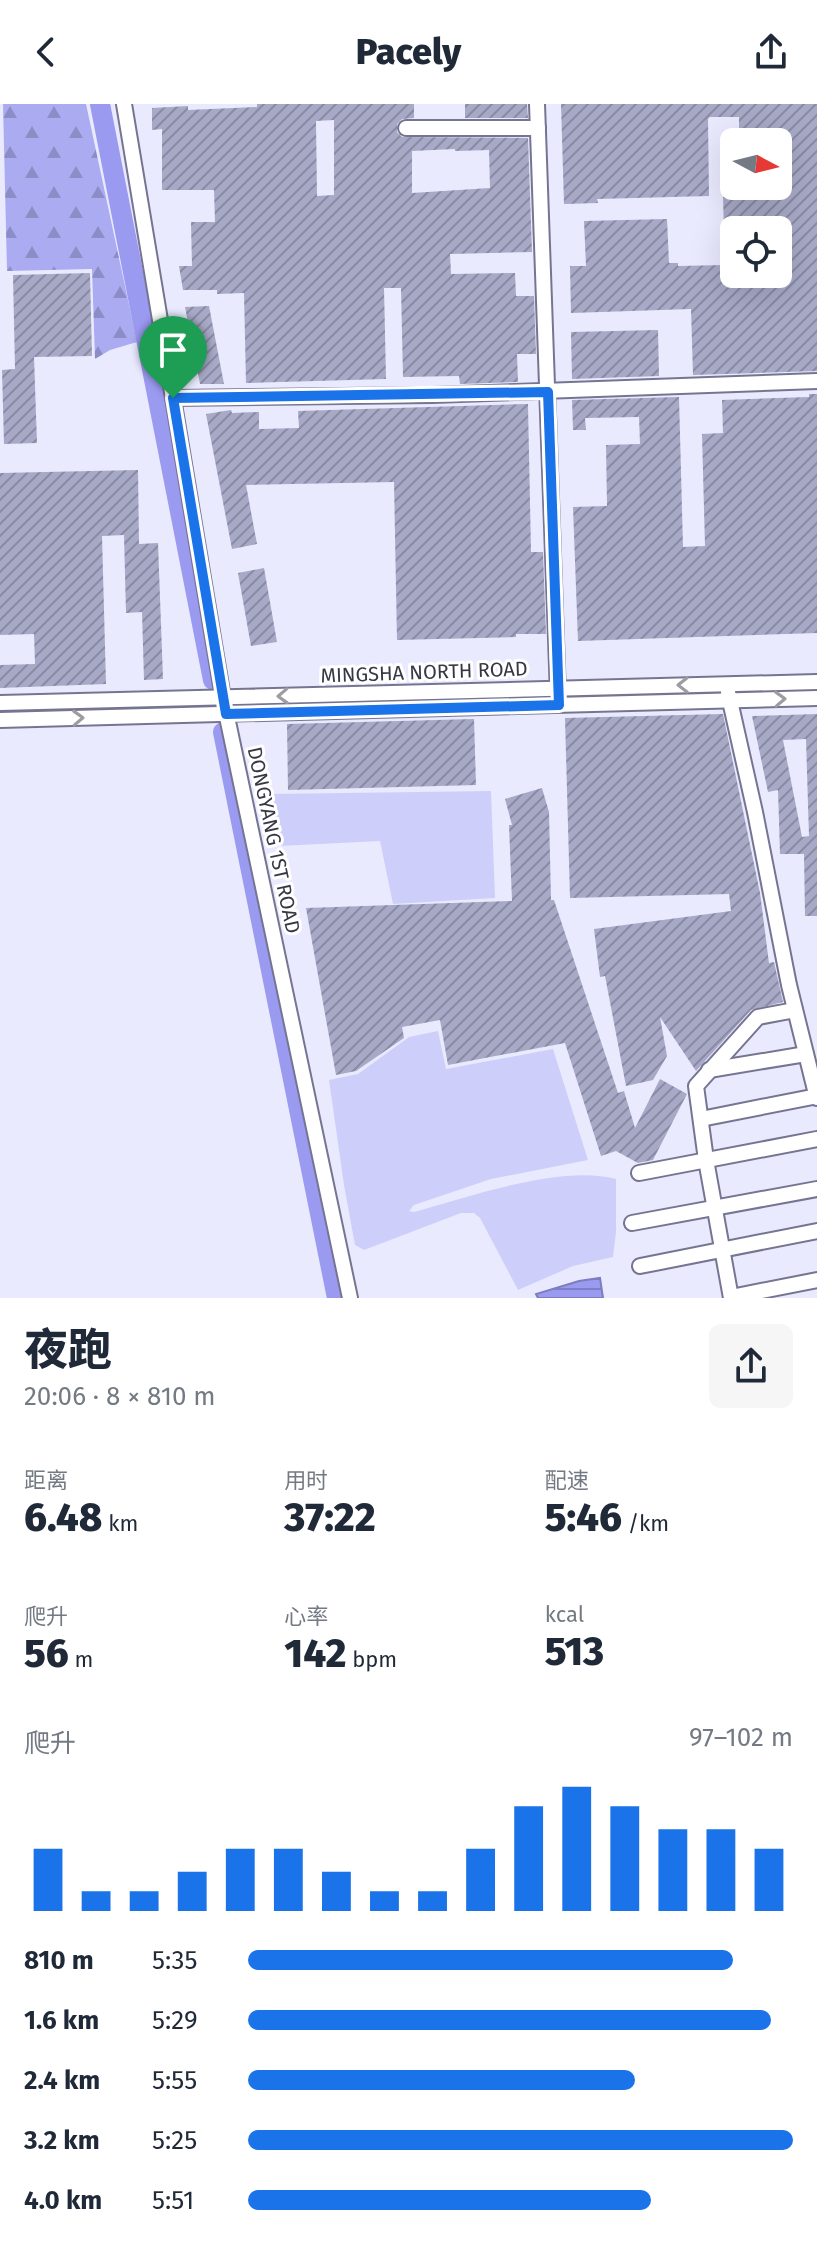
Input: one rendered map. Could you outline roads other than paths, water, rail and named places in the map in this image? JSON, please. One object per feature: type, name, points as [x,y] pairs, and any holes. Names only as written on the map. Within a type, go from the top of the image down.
[{"type":"street","name":"DONGYANG 1ST ROAD","points":[[124,104],[226,714],[350,1298]]},
{"type":"street","points":[[537,104],[559,705]]},
{"type":"street","points":[[406,128],[538,128]]},
{"type":"street","points":[[173,398],[548,392],[817,381]]},
{"type":"street","name":"MINGSHA NORTH ROAD","points":[[0,703],[817,682]]},
{"type":"street","points":[[701,1119],[817,1097],[795,1010],[726,684]]},
{"type":"street","name":"MINGSHA NORTH ROAD","points":[[0,720],[817,698]]},
{"type":"street","points":[[795,1010],[758,1017],[696,1086],[731,1298],[817,1280]]},
{"type":"street","points":[[709,1070],[806,1054]]},
{"type":"street","points":[[639,1173],[817,1139]]},
{"type":"street","points":[[632,1223],[817,1189]]},
{"type":"street","points":[[640,1266],[817,1231]]},
{"type":"waterway","points":[[100,104],[213,680]]},
{"type":"waterway","points":[[223,732],[337,1298]]}]
